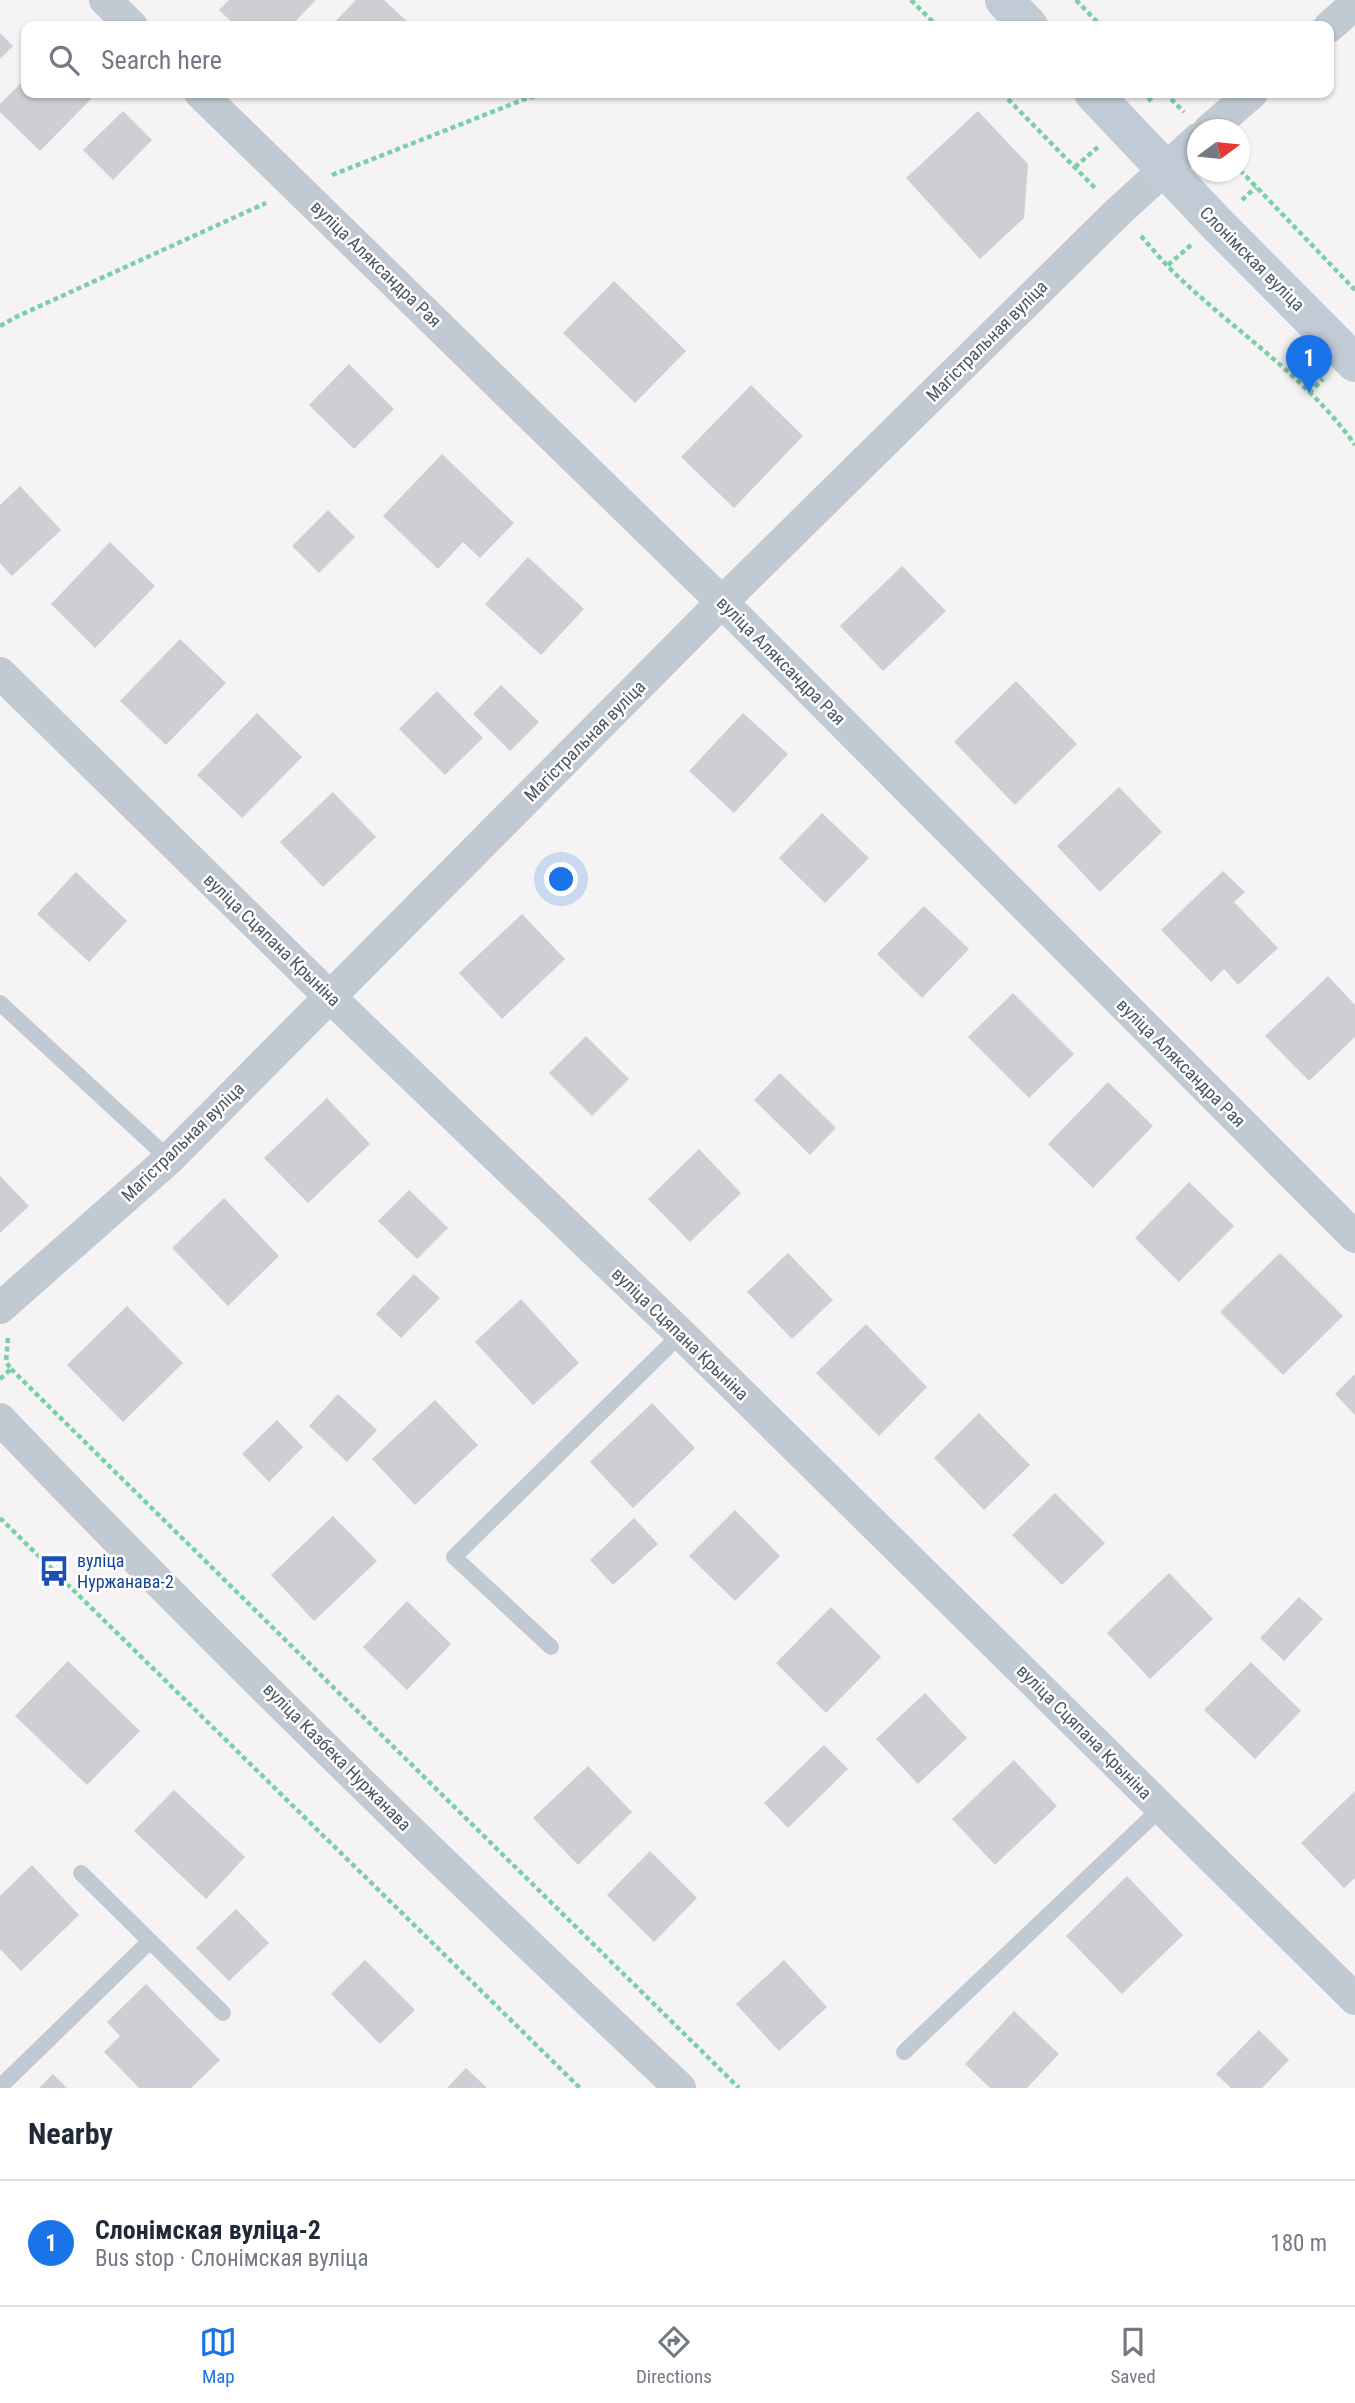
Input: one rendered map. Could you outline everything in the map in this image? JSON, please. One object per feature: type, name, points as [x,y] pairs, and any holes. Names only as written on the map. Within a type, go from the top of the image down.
[{"type":"street","points":[[105,0],[127,21]]},
{"type":"street","points":[[1004,0],[1024,21]]},
{"type":"street","points":[[1334,23],[1355,4]]},
{"type":"street","name":"вуліца Аляксандра Рая","points":[[205,98],[722,602],[1355,1237]]},
{"type":"street","name":"Слонімская вуліца","points":[[1098,98],[1355,363]]},
{"type":"street","points":[[1222,119],[1246,98]]},
{"type":"street","name":"Магістральная вуліца","points":[[0,1308],[169,1159],[722,602],[1118,212],[1187,149]]},
{"type":"street","name":"вуліца Сцяпана Крыніна","points":[[0,673],[331,998],[681,1334],[1355,1999]]},
{"type":"street","name":"вуліца Казбека Нуржанава","points":[[0,1419],[106,1529],[494,1912],[680,2088]]},
{"type":"lane","points":[[0,1003],[169,1159]]},
{"type":"lane","points":[[551,1647],[454,1558],[681,1334]]},
{"type":"lane","points":[[904,2052],[1161,1808]]},
{"type":"lane","points":[[82,1873],[223,2013]]},
{"type":"lane","points":[[0,2087],[150,1941]]},
{"type":"path","points":[[911,0],[932,21]]},
{"type":"path","points":[[1076,0],[1096,21]]},
{"type":"path","points":[[1007,98],[1184,282],[1276,359],[1345,431],[1355,445]]},
{"type":"path","points":[[1250,180],[1355,290]]},
{"type":"path","points":[[0,1330],[8,1338],[6,1363],[11,1369],[739,2088]]},
{"type":"path","points":[[0,1379],[11,1369]]},
{"type":"path","points":[[0,1518],[580,2088]]},
{"type":"building","points":[[229,0],[316,0],[296,21],[231,21],[219,10]]},
{"type":"building","points":[[356,0],[384,0],[407,21],[336,21]]},
{"type":"building","points":[[0,33],[13,46],[0,59]]},
{"type":"building","points":[[21,83],[21,98],[92,98],[40,151],[0,112],[0,104]]},
{"type":"building","points":[[123,111],[152,140],[113,180],[83,150]]},
{"type":"building","points":[[978,111],[1028,164],[1024,218],[980,259],[906,178]]},
{"type":"building","points":[[614,281],[686,351],[635,403],[563,333]]},
{"type":"building","points":[[349,364],[394,409],[354,449],[309,405]]},
{"type":"building","points":[[751,385],[803,436],[734,508],[681,457]]},
{"type":"building","points":[[442,454],[514,523],[480,558],[463,542],[438,569],[383,516]]},
{"type":"building","points":[[20,486],[61,530],[12,576],[0,563],[0,505]]},
{"type":"building","points":[[328,510],[355,537],[319,573],[292,546]]},
{"type":"building","points":[[110,542],[155,586],[95,648],[51,604]]},
{"type":"building","points":[[528,557],[584,609],[541,655],[485,604]]},
{"type":"building","points":[[902,566],[946,611],[883,671],[840,626]]},
{"type":"building","points":[[180,639],[226,683],[166,745],[120,701]]},
{"type":"building","points":[[1016,681],[1077,744],[1015,805],[954,742]]},
{"type":"building","points":[[501,685],[539,722],[510,751],[473,714]]},
{"type":"building","points":[[437,691],[483,738],[445,775],[399,729]]},
{"type":"building","points":[[257,713],[302,757],[242,818],[197,775]]},
{"type":"building","points":[[743,713],[788,754],[734,813],[689,771]]},
{"type":"building","points":[[1119,787],[1162,832],[1100,892],[1057,846]]},
{"type":"building","points":[[333,792],[376,837],[323,887],[280,842]]},
{"type":"building","points":[[822,813],[869,858],[825,903],[779,858]]},
{"type":"building","points":[[1223,871],[1245,892],[1234,902],[1278,948],[1238,985],[1224,969],[1211,982],[1161,930]]},
{"type":"building","points":[[76,872],[127,921],[89,962],[37,914]]},
{"type":"building","points":[[924,906],[969,949],[922,998],[877,954]]},
{"type":"building","points":[[522,914],[565,959],[502,1019],[459,973]]},
{"type":"building","points":[[1328,976],[1355,1005],[1355,1037],[1309,1081],[1265,1036]]},
{"type":"building","points":[[1013,993],[1074,1054],[1029,1098],[968,1037]]},
{"type":"building","points":[[586,1036],[629,1079],[592,1116],[549,1073]]},
{"type":"building","points":[[780,1073],[836,1128],[810,1155],[754,1100]]},
{"type":"building","points":[[1108,1082],[1153,1126],[1093,1188],[1048,1144]]},
{"type":"building","points":[[327,1098],[370,1144],[308,1203],[264,1158]]},
{"type":"building","points":[[699,1149],[741,1193],[690,1242],[648,1199]]},
{"type":"building","points":[[0,1176],[29,1206],[0,1233]]},
{"type":"building","points":[[1189,1182],[1234,1226],[1179,1282],[1135,1238]]},
{"type":"building","points":[[409,1190],[448,1228],[417,1259],[378,1221]]},
{"type":"building","points":[[224,1198],[279,1256],[228,1306],[172,1248]]},
{"type":"building","points":[[788,1253],[833,1300],[792,1339],[747,1292]]},
{"type":"building","points":[[1280,1253],[1343,1316],[1283,1375],[1220,1312]]},
{"type":"building","points":[[414,1274],[440,1298],[401,1338],[376,1314]]},
{"type":"building","points":[[521,1299],[579,1363],[533,1405],[475,1342]]},
{"type":"building","points":[[127,1306],[183,1363],[123,1422],[67,1365]]},
{"type":"building","points":[[866,1324],[927,1387],[879,1436],[816,1373]]},
{"type":"building","points":[[1355,1374],[1355,1415],[1335,1394]]},
{"type":"building","points":[[338,1394],[377,1430],[347,1462],[309,1426]]},
{"type":"building","points":[[435,1400],[478,1445],[415,1505],[372,1459]]},
{"type":"building","points":[[652,1403],[695,1448],[633,1508],[590,1462]]},
{"type":"building","points":[[979,1413],[1030,1465],[984,1510],[934,1458]]},
{"type":"building","points":[[277,1420],[303,1447],[269,1482],[242,1454]]},
{"type":"building","points":[[1055,1493],[1105,1543],[1062,1585],[1012,1535]]},
{"type":"building","points":[[735,1510],[780,1556],[735,1601],[689,1556]]},
{"type":"building","points":[[333,1516],[377,1561],[314,1621],[271,1575]]},
{"type":"building","points":[[634,1518],[658,1544],[613,1585],[590,1560]]},
{"type":"building","points":[[1169,1573],[1213,1619],[1150,1679],[1107,1633]]},
{"type":"building","points":[[1299,1597],[1323,1619],[1284,1661],[1260,1638]]},
{"type":"building","points":[[407,1601],[451,1644],[407,1690],[363,1647]]},
{"type":"building","points":[[831,1607],[881,1657],[826,1713],[776,1663]]},
{"type":"building","points":[[68,1661],[140,1731],[87,1785],[15,1716]]},
{"type":"building","points":[[1251,1662],[1301,1711],[1255,1759],[1204,1710]]},
{"type":"building","points":[[925,1693],[967,1738],[918,1784],[876,1739]]},
{"type":"building","points":[[824,1745],[848,1769],[788,1828],[764,1803]]},
{"type":"building","points":[[1014,1760],[1057,1806],[995,1865],[952,1819]]},
{"type":"building","points":[[588,1766],[632,1812],[578,1865],[533,1818]]},
{"type":"building","points":[[174,1790],[245,1857],[206,1899],[134,1831]]},
{"type":"building","points":[[1355,1791],[1355,1878],[1344,1888],[1301,1843]]},
{"type":"building","points":[[650,1851],[697,1898],[654,1942],[607,1895]]},
{"type":"building","points":[[32,1865],[79,1915],[21,1971],[0,1949],[0,1896]]},
{"type":"building","points":[[1127,1876],[1183,1935],[1122,1994],[1066,1936]]},
{"type":"building","points":[[236,1909],[269,1943],[229,1981],[196,1948]]},
{"type":"building","points":[[365,1960],[415,2010],[380,2044],[331,1994]]},
{"type":"building","points":[[784,1960],[827,2007],[779,2051],[736,2004]]},
{"type":"building","points":[[146,1984],[220,2060],[191,2088],[139,2088],[104,2052],[120,2036],[107,2022]]},
{"type":"building","points":[[1014,2011],[1059,2054],[1027,2088],[990,2088],[965,2064]]},
{"type":"building","points":[[1259,2030],[1289,2060],[1262,2088],[1231,2088],[1216,2074]]},
{"type":"building","points":[[466,2068],[487,2088],[447,2088]]},
{"type":"building","points":[[53,2074],[67,2088],[39,2088]]},
{"type":"place","name":"Слонімская вуліца-2","points":[[1309,393]]},
{"type":"place","name":"вуліца Нуржанава-2","points":[[54,1571]]}]
